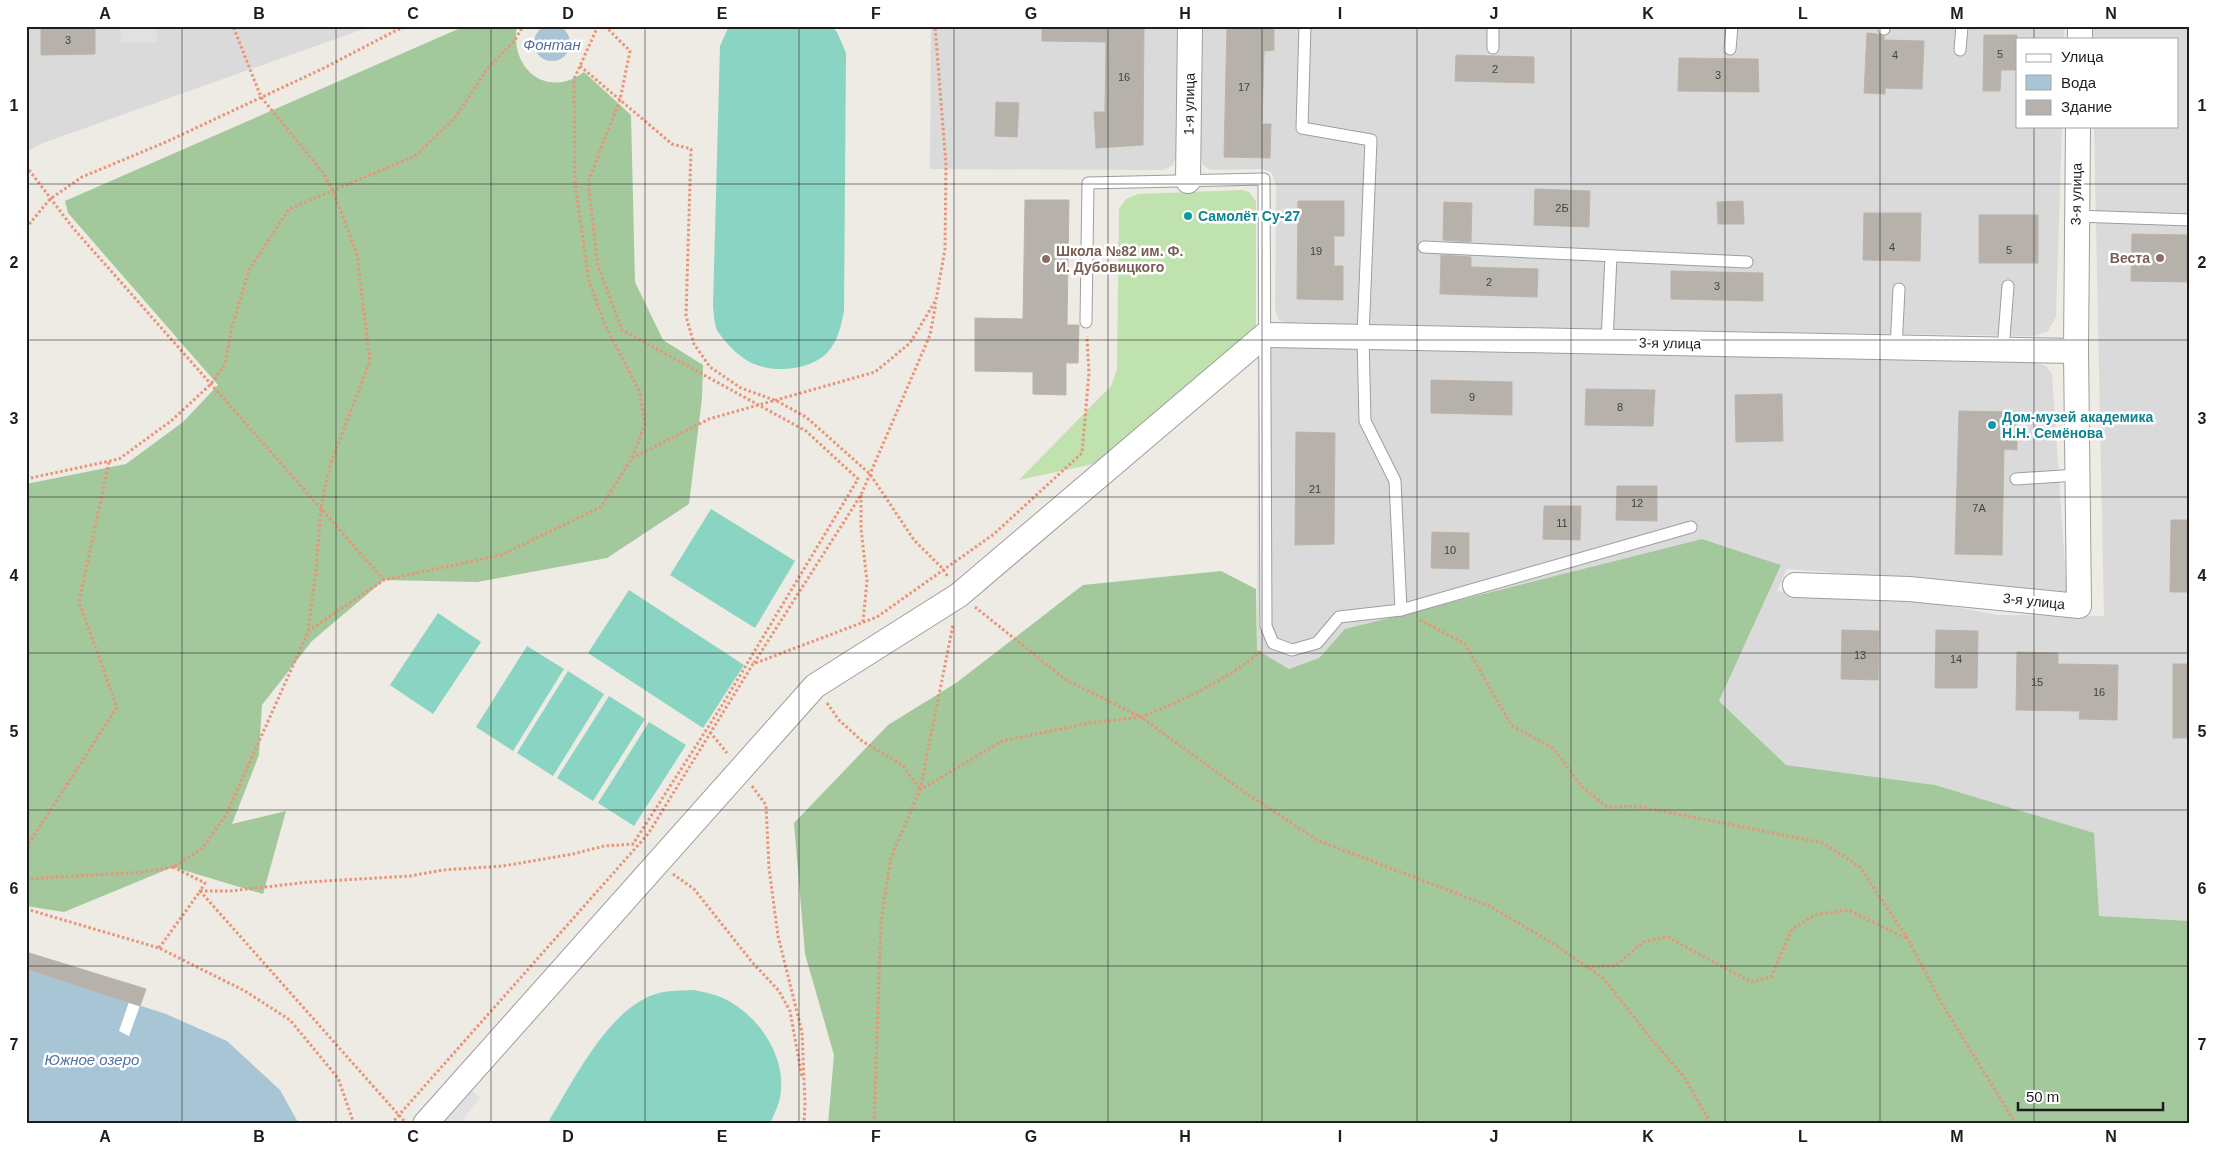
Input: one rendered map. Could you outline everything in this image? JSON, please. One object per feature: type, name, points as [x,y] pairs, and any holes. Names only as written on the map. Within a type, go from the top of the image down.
[{"type":"street","name":"1-я улица","points":[[1188,181],[1190,26]]},
{"type":"street","name":"3-я улица","points":[[1795,585],[1910,589],[2079,606],[2076,351],[2078,128]]},
{"type":"street","name":"3-я улица","points":[[1265,335],[2076,351]]},
{"type":"street","points":[[425,1124],[815,686],[959,595],[1265,335]]},
{"type":"lane","points":[[1305,26],[1302,128],[1371,140],[1362,336],[1365,421],[1395,481],[1401,610]]},
{"type":"lane","points":[[1493,26],[1493,48]]},
{"type":"lane","points":[[1730,49],[1732,26]]},
{"type":"lane","points":[[1960,50],[1962,26]]},
{"type":"lane","points":[[1086,322],[1088,183],[1264,179],[1266,626],[1273,643],[1292,650],[1317,643],[1339,617],[1401,610],[1691,528]]},
{"type":"lane","points":[[2076,216],[2190,220]]},
{"type":"lane","points":[[1424,247],[1747,262]]},
{"type":"lane","points":[[1607,342],[1612,256]]},
{"type":"lane","points":[[2004,350],[2008,286]]},
{"type":"lane","points":[[1896,348],[1899,289]]},
{"type":"lane","points":[[2016,479],[2078,475]]},
{"type":"path","points":[[26,879],[144,872],[173,867],[202,849],[228,813],[308,632],[321,508],[330,465],[370,361],[358,254],[333,191],[324,174],[261,97],[233,26]]},
{"type":"path","points":[[26,228],[50,199],[82,177],[166,142],[324,68],[408,26]]},
{"type":"path","points":[[26,479],[119,459],[172,421],[211,384],[225,364],[232,327],[249,270],[289,210],[415,156],[455,118],[487,69],[515,40],[523,26]]},
{"type":"path","points":[[308,632],[384,580],[502,555],[601,507],[632,458],[644,424],[639,390],[605,325],[589,281],[574,183],[574,79],[598,26]]},
{"type":"path","points":[[605,26],[630,51],[620,100],[588,182],[598,266],[622,330],[806,431],[858,479],[721,707],[633,844]]},
{"type":"path","points":[[753,664],[861,495],[930,335],[945,249],[946,165],[935,26]]},
{"type":"path","points":[[580,66],[672,144],[691,149],[686,316],[694,344],[710,367],[741,388],[777,401],[806,417],[870,474],[914,540],[943,570],[959,595],[1066,680],[1141,717],[1237,787],[1317,840],[1489,906],[1551,942],[1603,978],[1685,1078],[1711,1124]]},
{"type":"path","points":[[26,166],[50,199],[384,580]]},
{"type":"path","points":[[632,458],[709,419],[875,372],[910,343],[936,300]]},
{"type":"path","points":[[26,848],[117,707],[79,602],[109,462]]},
{"type":"path","points":[[861,495],[861,529],[867,581],[863,622]]},
{"type":"path","points":[[874,1124],[881,921],[891,857],[920,790],[959,595]]},
{"type":"path","points":[[1401,610],[1465,644],[1511,725],[1554,749],[1581,786],[1607,807],[1637,806],[1824,843],[1860,867],[1908,939],[1942,1004],[2016,1124]]},
{"type":"path","points":[[920,790],[1002,741],[1090,723],[1141,717],[1182,700],[1246,664],[1273,643]]},
{"type":"path","points":[[815,686],[839,720],[862,741],[902,765],[920,790]]},
{"type":"path","points":[[710,732],[742,770],[766,805],[769,868],[778,936],[802,1032],[804,1124]]},
{"type":"path","points":[[200,891],[230,891],[309,882],[410,876],[443,870],[503,866],[574,854],[604,846],[639,844]]},
{"type":"path","points":[[659,863],[694,890],[752,962],[779,991],[790,1011],[804,1088]]},
{"type":"path","points":[[160,948],[205,883],[173,867]]},
{"type":"path","points":[[200,891],[407,1124]]},
{"type":"path","points":[[26,909],[160,948],[245,991],[290,1020],[338,1078],[354,1124]]},
{"type":"path","points":[[1586,967],[1615,966],[1643,942],[1668,937],[1751,982],[1771,977],[1792,929],[1815,915],[1848,910],[1908,939]]},
{"type":"shaded area","points":[[26,26],[372,26],[43,143],[26,152]]},
{"type":"shaded area","points":[[120,26],[157,26],[157,42],[121,43]]},
{"type":"shaded area","points":[[729,26],[831,26],[837,32],[846,53],[844,311],[842,322],[831,348],[819,359],[800,367],[789,369],[767,368],[748,361],[735,352],[724,340],[718,332],[715,323],[713,306],[720,46]]},
{"type":"shaded area","points":[[931,26],[1177,26],[1177,154],[1173,165],[1163,170],[930,169]]},
{"type":"shaded area","points":[[1202,26],[2065,26],[2064,38],[2016,38],[2016,128],[2062,128],[2056,317],[2048,331],[2035,336],[1291,325],[1279,320],[1275,310],[1276,185],[1272,173],[1263,169],[1210,170],[1203,165],[1200,157]]},
{"type":"shaded area","points":[[2092,26],[2190,26],[2190,921],[2099,916],[1935,785],[1786,765],[1719,701],[1781,565],[1702,539],[1345,629],[1319,658],[1289,670],[1257,650],[1258,352],[1276,347],[2034,362],[2046,366],[2052,374],[2067,595],[1963,583],[1787,569],[1777,591],[1903,597],[1998,615],[2104,616],[2094,128],[2178,128],[2178,38],[2093,38]]},
{"type":"shaded area","points":[[711,509],[795,561],[755,628],[670,575]]},
{"type":"shaded area","points":[[629,590],[744,665],[703,728],[588,653]]},
{"type":"shaded area","points":[[438,613],[481,642],[433,714],[390,685]]},
{"type":"shaded area","points":[[527,646],[564,669],[513,751],[476,727]]},
{"type":"shaded area","points":[[568,671],[604,694],[553,776],[517,753]]},
{"type":"shaded area","points":[[609,696],[645,719],[593,801],[557,778]]},
{"type":"shaded area","points":[[649,722],[686,745],[634,826],[598,803]]},
{"type":"shaded area","points":[[694,990],[723,998],[736,1006],[748,1015],[768,1039],[780,1068],[781,1083],[780,1098],[770,1124],[547,1124],[594,1048],[608,1029],[624,1013],[641,1001],[659,993]]},
{"type":"shaded area","points":[[469,1088],[480,1098],[459,1124],[427,1124]]},
{"type":"green space","points":[[465,26],[517,26],[516,41],[519,55],[525,66],[534,75],[544,81],[557,83],[570,80],[584,72],[631,115],[635,282],[663,340],[703,365],[702,398],[689,504],[607,558],[477,582],[384,580],[312,641],[262,705],[259,755],[232,824],[286,811],[263,894],[173,867],[64,912],[26,906],[26,484],[126,464],[183,422],[218,385],[68,213],[65,201]]},
{"type":"green space","points":[[1242,190],[1249,192],[1256,201],[1256,329],[1102,462],[1019,480],[1111,386],[1117,369],[1119,209],[1126,199],[1138,194]]},
{"type":"green space","points":[[1702,539],[1781,565],[1719,701],[1786,765],[1935,785],[2094,833],[2099,916],[2190,921],[2190,1124],[828,1124],[834,1055],[805,954],[794,823],[888,725],[956,683],[1083,585],[1221,571],[1256,589],[1257,650],[1289,669],[1319,658],[1345,629]]},
{"type":"water","name":"Фонтан","points":[[552,25],[559,26],[565,30],[569,36],[569,50],[565,56],[559,60],[552,61],[545,60],[539,56],[535,50],[534,43],[535,36],[539,30],[545,26]]},
{"type":"water","name":"Южное озеро","points":[[26,969],[166,1014],[227,1041],[280,1090],[299,1124],[26,1124]]},
{"type":"pier","points":[[26,952],[146,989],[129,1036],[119,1031],[129,1002],[26,969]]},
{"type":"building","points":[[41,26],[95,26],[95,54],[41,55]]},
{"type":"building","points":[[1042,26],[1144,26],[1143,145],[1096,148],[1094,112],[1105,112],[1106,42],[1042,41]]},
{"type":"building","points":[[1227,26],[1274,26],[1274,50],[1264,51],[1262,124],[1271,124],[1270,158],[1224,157]]},
{"type":"building","points":[[1867,33],[1884,36],[1884,40],[1924,41],[1922,89],[1885,88],[1885,94],[1864,93]]},
{"type":"building","points":[[1984,35],[2017,35],[2016,70],[2001,70],[2000,91],[1983,91]]},
{"type":"building","points":[[1456,55],[1534,57],[1534,83],[1455,81]]},
{"type":"building","points":[[1679,58],[1758,59],[1759,92],[1678,91]]},
{"type":"building","points":[[996,102],[1019,103],[1017,137],[995,136]]},
{"type":"building","points":[[1535,189],[1590,191],[1589,227],[1534,225]]},
{"type":"building","name":"Школа №82 им. Ф. И. Дубовицкого","points":[[1025,200],[1069,200],[1067,325],[1079,325],[1078,363],[1066,363],[1066,395],[1033,394],[1033,372],[975,371],[975,318],[1023,319]]},
{"type":"building","points":[[1298,201],[1344,201],[1344,236],[1334,236],[1334,266],[1343,266],[1343,300],[1297,299]]},
{"type":"building","points":[[1743,201],[1744,224],[1718,224],[1717,202]]},
{"type":"building","points":[[1444,202],[1472,203],[1471,242],[1443,240]]},
{"type":"building","points":[[1864,213],[1921,213],[1920,261],[1863,260]]},
{"type":"building","points":[[1979,215],[2038,215],[2038,263],[1979,263]]},
{"type":"building","name":"Веста","points":[[2132,234],[2190,235],[2190,282],[2131,281]]},
{"type":"building","points":[[1441,255],[1471,257],[1471,267],[1538,269],[1537,297],[1440,294]]},
{"type":"building","points":[[1671,271],[1763,273],[1763,301],[1671,299]]},
{"type":"building","points":[[1431,380],[1512,382],[1512,415],[1431,413]]},
{"type":"building","points":[[1586,389],[1655,390],[1653,426],[1585,425]]},
{"type":"building","points":[[1782,394],[1783,441],[1736,442],[1735,395]]},
{"type":"building","points":[[1959,411],[2017,412],[2017,450],[2004,449],[2002,555],[1955,554]]},
{"type":"building","points":[[1296,432],[1335,433],[1334,544],[1295,545]]},
{"type":"building","points":[[1617,486],[1657,486],[1657,521],[1616,520]]},
{"type":"building","points":[[1544,506],[1581,506],[1580,540],[1543,539]]},
{"type":"building","points":[[2171,520],[2190,520],[2190,592],[2170,592]]},
{"type":"building","points":[[1432,532],[1469,533],[1469,569],[1431,568]]},
{"type":"building","points":[[1842,630],[1879,631],[1878,680],[1841,679]]},
{"type":"building","points":[[1936,630],[1978,631],[1977,688],[1935,688]]},
{"type":"building","points":[[2017,652],[2058,653],[2058,664],[2118,665],[2117,720],[2079,719],[2080,711],[2016,710]]},
{"type":"building","points":[[2173,664],[2190,664],[2190,738],[2173,738]]},
{"type":"building","points":[[26,952],[146,989],[140,1006],[26,969]]},
{"type":"place","name":"Самолёт Су-27","points":[[1188,216]]},
{"type":"place","name":"Веста","points":[[2160,258]]},
{"type":"place","name":"Школа №82 им. Ф. И. Дубовицкого","points":[[1046,259]]},
{"type":"place","name":"Дом-музей академика Н.Н. Семёнова","points":[[1992,425]]}]
